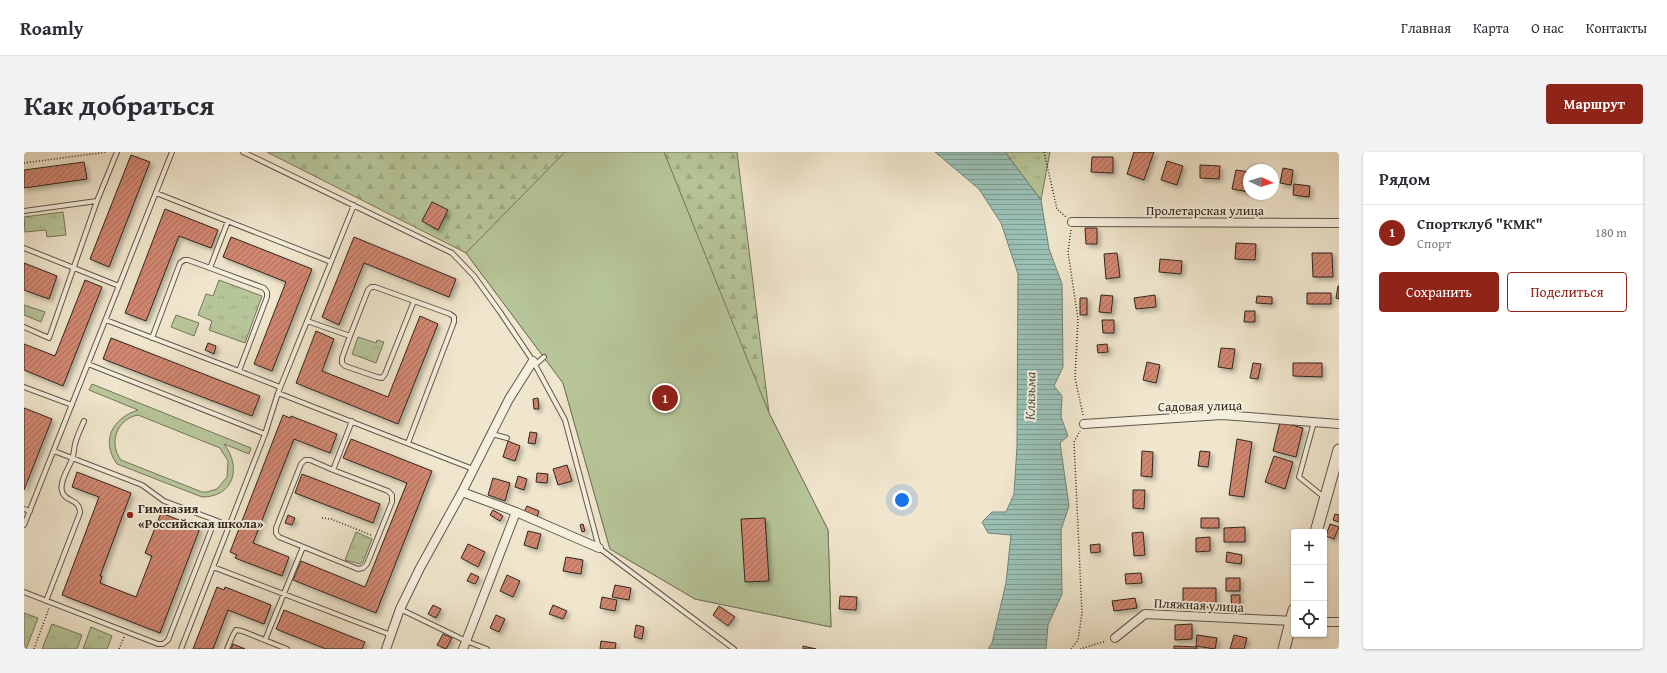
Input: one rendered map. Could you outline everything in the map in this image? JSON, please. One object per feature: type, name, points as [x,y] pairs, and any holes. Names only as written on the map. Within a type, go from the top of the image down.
[{"type":"street","name":"Пролетарская улица","points":[[1072,222],[1339,223]]},
{"type":"street","points":[[386,649],[400,610],[420,568],[462,492],[509,400],[534,363]]},
{"type":"street","name":"Садовая улица","points":[[1084,424],[1222,415],[1339,424]]},
{"type":"street","points":[[1317,529],[1339,450]]},
{"type":"street","points":[[462,492],[516,512],[599,548]]},
{"type":"street","points":[[464,645],[516,512]]},
{"type":"street","name":"Пляжная улица","points":[[1115,638],[1145,614],[1291,621]]},
{"type":"street","points":[[1327,622],[1339,622]]},
{"type":"street","points":[[1284,649],[1291,624]]},
{"type":"lane","points":[[24,327],[49,338],[97,201],[117,152]]},
{"type":"lane","points":[[24,525],[172,152]]},
{"type":"lane","points":[[243,152],[452,253],[474,276],[534,363],[565,420],[599,548],[734,649]]},
{"type":"lane","points":[[156,193],[331,262]]},
{"type":"lane","points":[[24,211],[97,201]]},
{"type":"lane","points":[[181,649],[265,434],[280,387],[354,206]]},
{"type":"lane","points":[[210,268],[228,221]]},
{"type":"lane","points":[[24,248],[119,286]]},
{"type":"lane","points":[[152,338],[180,263],[184,260],[188,260],[264,288],[267,292],[267,297],[239,371]]},
{"type":"lane","points":[[408,443],[454,322],[454,317],[450,314],[414,301],[375,287],[371,287],[368,290],[342,358],[342,363],[345,366],[382,378],[386,374],[414,301]]},
{"type":"lane","points":[[106,320],[280,387]]},
{"type":"lane","points":[[307,321],[350,336]]},
{"type":"lane","points":[[534,363],[544,357]]},
{"type":"lane","points":[[88,364],[265,434]]},
{"type":"lane","points":[[24,387],[72,405]]},
{"type":"lane","points":[[278,393],[473,469]]},
{"type":"lane","points":[[46,601],[80,513],[80,508],[77,503],[65,497],[62,492],[62,486],[84,421]]},
{"type":"lane","points":[[333,470],[352,422]]},
{"type":"lane","points":[[1314,422],[1299,477],[1325,498]]},
{"type":"lane","points":[[491,434],[507,438]]},
{"type":"lane","points":[[54,451],[142,485],[164,501],[229,526]]},
{"type":"lane","points":[[305,460],[333,470],[388,492],[392,495],[392,502],[367,564],[363,568],[358,569],[279,537],[276,533],[276,528],[301,464],[305,460]]},
{"type":"lane","points":[[24,509],[30,511]]},
{"type":"lane","points":[[24,592],[158,644],[164,644],[168,640],[215,520]]},
{"type":"lane","points":[[265,640],[302,546]]},
{"type":"lane","points":[[213,567],[391,635]]},
{"type":"lane","points":[[400,610],[464,645],[487,649]]},
{"type":"lane","points":[[227,649],[236,630],[287,649]]},
{"type":"path","points":[[24,163],[107,152]]},
{"type":"path","points":[[1044,152],[1057,209],[1072,222],[1068,252],[1078,319],[1076,378],[1084,424],[1074,442],[1082,613],[1078,640],[1071,649]]},
{"type":"path","points":[[322,518],[330,519],[378,537]]},
{"type":"path","points":[[34,649],[51,603]]},
{"type":"path","points":[[119,649],[126,632]]},
{"type":"path","points":[[1080,649],[1115,638]]},
{"type":"green space","points":[[267,152],[737,152],[769,413],[828,530],[831,627],[695,599],[610,549],[563,383],[466,253]]},
{"type":"green space","points":[[565,152],[664,152],[769,413],[828,530],[831,627],[695,599],[610,549],[563,383],[466,253]]},
{"type":"green space","points":[[1005,152],[1050,152],[1041,200]]},
{"type":"green space","points":[[63,212],[66,235],[47,237],[46,230],[25,232],[24,217]]},
{"type":"green space","points":[[219,280],[262,296],[245,343],[209,330],[212,321],[198,315],[206,294],[213,296]]},
{"type":"green space","points":[[24,305],[45,312],[41,322],[24,315]]},
{"type":"green space","points":[[176,315],[199,323],[194,336],[171,327]]},
{"type":"green space","points":[[358,337],[376,343],[377,340],[384,342],[376,363],[352,354]]},
{"type":"green space","points":[[92,384],[251,448],[249,454],[224,444],[230,453],[233,462],[232,479],[228,486],[221,492],[213,496],[202,497],[117,464],[110,447],[112,431],[122,418],[138,410],[89,390]],"holes":[[[138,415],[220,448],[228,461],[227,477],[217,489],[202,492],[121,460],[117,453],[115,439],[120,427],[125,421]]]},
{"type":"green space","points":[[356,532],[372,539],[363,562],[360,564],[345,560]]},
{"type":"green space","points":[[24,613],[38,618],[26,649],[24,649]]},
{"type":"green space","points":[[52,624],[82,635],[77,649],[42,649]]},
{"type":"green space","points":[[91,627],[112,636],[107,649],[83,649]]},
{"type":"water","name":"Клязьма","points":[[935,152],[1005,152],[1041,200],[1049,249],[1062,284],[1063,367],[1054,386],[1062,396],[1061,417],[1068,436],[1060,443],[1069,506],[1061,530],[1062,594],[1048,625],[1046,649],[988,649],[992,643],[1006,583],[1011,535],[988,533],[982,522],[992,512],[1006,512],[1014,494],[1017,446],[1018,274],[1001,223],[979,189]]},
{"type":"building","points":[[1134,152],[1154,152],[1144,180],[1127,174]]},
{"type":"building","points":[[131,155],[150,162],[109,267],[90,259]]},
{"type":"building","points":[[1092,157],[1113,157],[1113,173],[1091,172]]},
{"type":"building","points":[[1167,161],[1183,166],[1177,185],[1161,180]]},
{"type":"building","points":[[84,162],[87,179],[24,188],[24,170]]},
{"type":"building","points":[[1200,165],[1220,166],[1219,179],[1200,178]]},
{"type":"building","points":[[1283,168],[1293,170],[1291,185],[1280,183]]},
{"type":"building","points":[[1236,170],[1243,171],[1243,191],[1232,189]]},
{"type":"building","points":[[1294,184],[1310,186],[1309,197],[1293,195]]},
{"type":"building","points":[[432,202],[448,210],[438,230],[422,221]]},
{"type":"building","points":[[165,209],[218,230],[211,248],[179,236],[146,321],[125,313]]},
{"type":"building","points":[[1085,228],[1097,228],[1097,244],[1086,244]]},
{"type":"building","points":[[231,237],[312,269],[272,371],[254,364],[286,282],[223,257]]},
{"type":"building","points":[[354,237],[456,279],[449,297],[364,263],[339,325],[322,317]]},
{"type":"building","points":[[1236,243],[1256,244],[1255,260],[1235,259]]},
{"type":"building","points":[[1117,253],[1120,277],[1106,279],[1104,254]]},
{"type":"building","points":[[1312,253],[1332,253],[1333,277],[1313,277]]},
{"type":"building","points":[[1160,259],[1182,261],[1181,274],[1159,272]]},
{"type":"building","points":[[24,263],[57,276],[49,299],[24,290]]},
{"type":"building","points":[[85,280],[102,287],[63,386],[24,370],[24,344],[55,356]]},
{"type":"building","points":[[1339,286],[1339,299],[1336,298]]},
{"type":"building","points":[[1307,293],[1331,293],[1331,304],[1307,304]]},
{"type":"building","points":[[1101,295],[1113,296],[1111,313],[1099,312]]},
{"type":"building","points":[[1155,295],[1156,307],[1136,309],[1134,298]]},
{"type":"building","points":[[1257,296],[1272,297],[1272,304],[1256,303]]},
{"type":"building","points":[[1080,298],[1087,298],[1087,315],[1080,315]]},
{"type":"building","points":[[1245,311],[1255,311],[1255,322],[1244,322]]},
{"type":"building","points":[[420,316],[438,324],[398,424],[296,383],[316,331],[334,339],[322,371],[388,397]]},
{"type":"building","points":[[1102,320],[1114,320],[1114,333],[1103,333]]},
{"type":"building","points":[[111,338],[260,396],[252,416],[103,359]]},
{"type":"building","points":[[208,343],[216,346],[214,354],[205,350]]},
{"type":"building","points":[[1107,344],[1108,352],[1098,353],[1097,345]]},
{"type":"building","points":[[1221,348],[1235,349],[1232,369],[1218,367]]},
{"type":"building","points":[[1147,362],[1160,365],[1156,383],[1143,380]]},
{"type":"building","points":[[1253,363],[1261,364],[1258,379],[1250,378]]},
{"type":"building","points":[[1293,363],[1322,363],[1322,377],[1293,376]]},
{"type":"building","points":[[538,398],[539,409],[534,409],[533,399]]},
{"type":"building","points":[[24,408],[52,419],[24,490]]},
{"type":"building","points":[[283,415],[290,418],[291,416],[337,434],[330,453],[294,439],[253,543],[289,557],[282,576],[235,558],[237,555],[230,552]]},
{"type":"building","points":[[1280,422],[1303,428],[1296,457],[1273,451]]},
{"type":"building","points":[[530,432],[537,433],[535,444],[528,443]]},
{"type":"building","points":[[351,439],[432,471],[376,613],[293,580],[301,561],[365,587],[407,483],[343,458]]},
{"type":"building","points":[[1237,439],[1252,442],[1244,497],[1229,495]]},
{"type":"building","points":[[508,441],[520,446],[515,461],[503,457]]},
{"type":"building","points":[[1142,451],[1153,452],[1152,477],[1141,476]]},
{"type":"building","points":[[1200,451],[1210,452],[1208,467],[1198,466]]},
{"type":"building","points":[[1274,456],[1293,462],[1285,489],[1265,482]]},
{"type":"building","points":[[567,465],[572,481],[558,485],[553,469]]},
{"type":"building","points":[[77,472],[131,493],[100,576],[102,576],[100,583],[136,597],[152,556],[145,553],[161,513],[200,528],[160,633],[62,595],[99,497],[72,487]]},
{"type":"building","points":[[537,473],[548,474],[547,483],[536,482]]},
{"type":"building","points":[[302,474],[380,504],[373,523],[295,493]]},
{"type":"building","points":[[518,476],[527,479],[524,490],[515,487]]},
{"type":"building","points":[[493,478],[510,483],[505,501],[488,495]]},
{"type":"building","points":[[1133,490],[1145,490],[1144,509],[1133,508]]},
{"type":"building","points":[[527,506],[539,511],[537,517],[524,512]]},
{"type":"building","points":[[493,510],[503,516],[500,521],[490,515]]},
{"type":"building","points":[[1335,514],[1339,515],[1339,522],[1333,520]]},
{"type":"building","points":[[288,515],[295,518],[292,525],[285,523]]},
{"type":"building","points":[[765,518],[769,581],[745,582],[741,519]]},
{"type":"building","points":[[1201,518],[1219,518],[1219,528],[1201,528]]},
{"type":"building","points":[[583,524],[585,531],[582,532],[580,525]]},
{"type":"building","points":[[1330,524],[1339,527],[1334,539],[1327,536]]},
{"type":"building","points":[[1245,527],[1245,542],[1224,542],[1224,528]]},
{"type":"building","points":[[528,531],[541,534],[537,549],[524,545]]},
{"type":"building","points":[[1143,532],[1145,555],[1134,556],[1132,533]]},
{"type":"building","points":[[1210,537],[1210,551],[1196,552],[1196,538]]},
{"type":"building","points":[[468,544],[485,552],[478,567],[461,558]]},
{"type":"building","points":[[1100,544],[1100,552],[1091,553],[1090,545]]},
{"type":"building","points":[[1227,552],[1242,555],[1241,564],[1226,562]]},
{"type":"building","points":[[566,557],[583,560],[581,574],[563,571]]},
{"type":"building","points":[[471,573],[479,577],[475,584],[467,581]]},
{"type":"building","points":[[1141,573],[1142,583],[1126,584],[1125,574]]},
{"type":"building","points":[[507,575],[520,581],[513,597],[500,591]]},
{"type":"building","points":[[1226,578],[1240,578],[1240,591],[1226,591]]},
{"type":"building","points":[[615,585],[631,588],[629,600],[612,597]]},
{"type":"building","points":[[217,587],[224,590],[225,587],[271,605],[264,624],[228,610],[213,649],[193,649]]},
{"type":"building","points":[[1183,588],[1216,588],[1216,607],[1183,607]]},
{"type":"building","points":[[1231,595],[1240,595],[1240,612],[1232,612]]},
{"type":"building","points":[[840,596],[857,597],[856,610],[839,609]]},
{"type":"building","points":[[602,597],[617,600],[615,611],[600,608]]},
{"type":"building","points":[[1135,598],[1137,608],[1114,611],[1112,601]]},
{"type":"building","points":[[433,605],[441,609],[436,618],[428,614]]},
{"type":"building","points":[[553,605],[567,611],[563,619],[549,614]]},
{"type":"building","points":[[719,606],[735,617],[728,626],[713,615]]},
{"type":"building","points":[[284,610],[365,642],[362,649],[326,649],[276,629]]},
{"type":"building","points":[[496,615],[505,619],[499,632],[490,628]]},
{"type":"building","points":[[1192,624],[1192,639],[1175,640],[1175,625]]},
{"type":"building","points":[[636,625],[644,627],[642,639],[634,637]]},
{"type":"building","points":[[443,634],[452,638],[446,649],[437,645]]},
{"type":"building","points":[[1197,635],[1217,638],[1215,649],[1196,646]]},
{"type":"building","points":[[1234,635],[1247,638],[1244,649],[1230,649]]},
{"type":"building","points":[[601,641],[616,643],[615,649],[600,649]]},
{"type":"building","points":[[233,644],[245,649],[231,649]]},
{"type":"building","points":[[803,646],[816,649],[803,649]]},
{"type":"building","points":[[1174,646],[1197,647],[1197,649],[1174,649]]},
{"type":"place","name":"Спортклуб \"КМК\"","points":[[665,398]]},
{"type":"place","name":"Гимназия «Российская школа»","points":[[130,515]]}]
